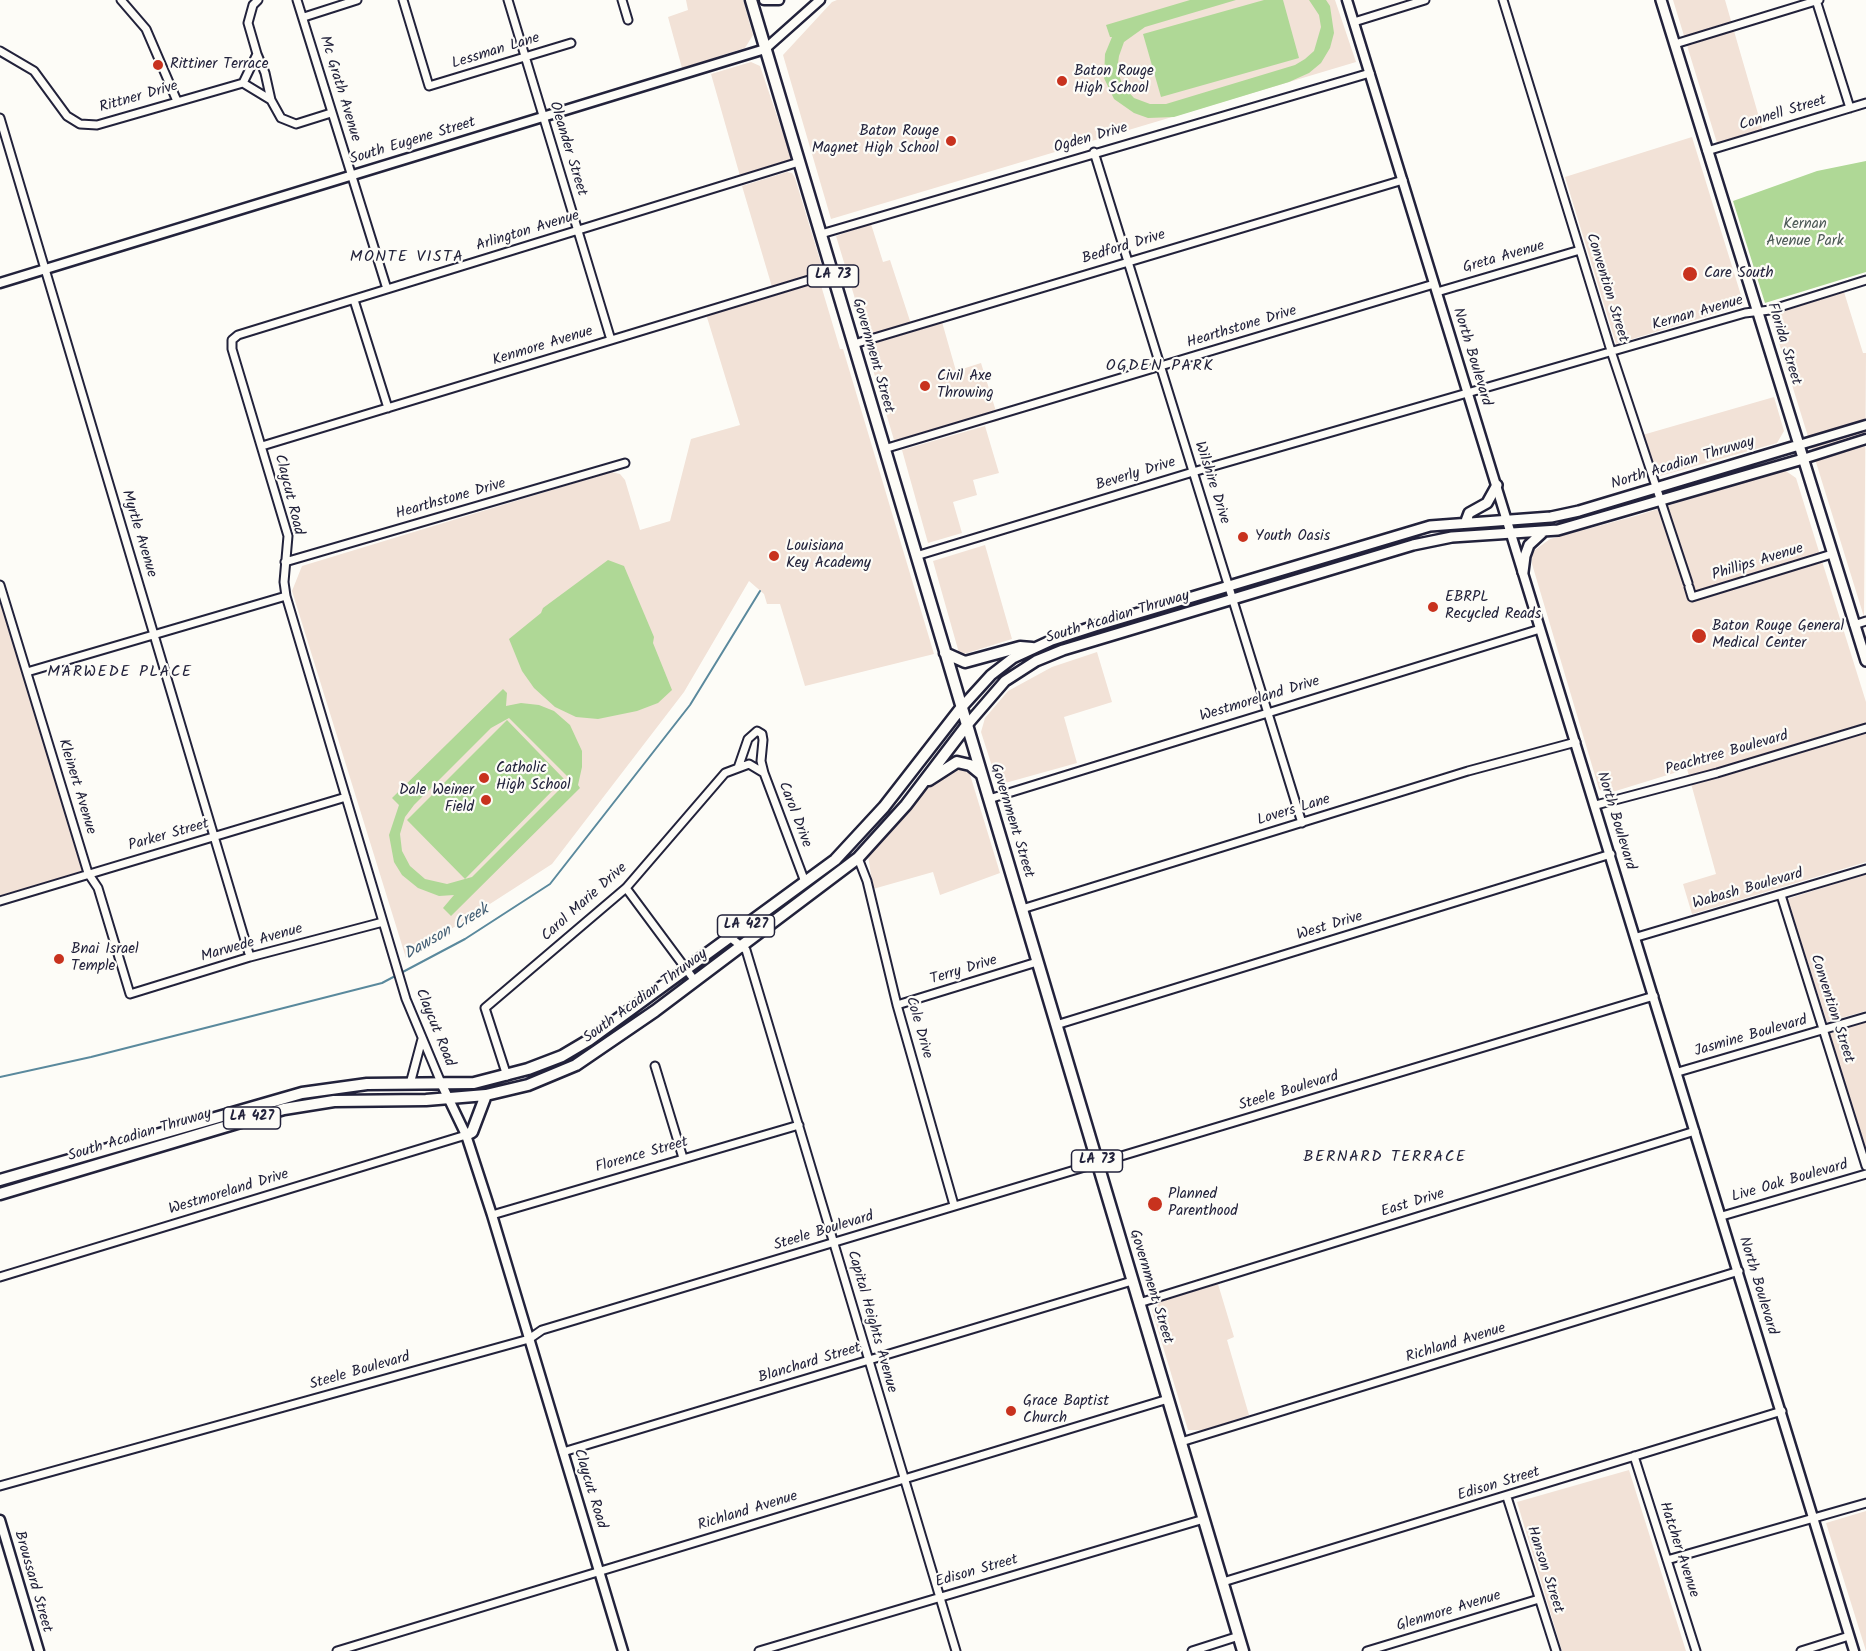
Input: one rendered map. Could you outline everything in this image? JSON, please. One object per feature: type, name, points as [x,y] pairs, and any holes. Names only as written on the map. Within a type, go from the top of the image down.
[{"type":"main road","name":"Government Street","points":[[751,0],[1243,1651]]},
{"type":"main road","name":"Florida Street","points":[[1661,0],[1866,661]]},
{"type":"main road","name":"North Acadian Thruway","points":[[1507,519],[1564,514],[1799,445]]},
{"type":"main road","name":"North Acadian Thruway","points":[[1512,534],[1543,532],[1803,459]]},
{"type":"main road","points":[[1466,521],[1469,513],[1487,503],[1497,485]]},
{"type":"main road","name":"South Acadian Thruway","points":[[0,1180],[302,1093],[350,1085],[474,1083],[507,1076],[575,1049],[731,938],[835,860],[872,822],[962,708],[997,669],[1032,648],[1095,626],[1430,526],[1507,519]]},
{"type":"main road","points":[[1523,572],[1529,545],[1543,532]]},
{"type":"main road","name":"South Acadian Thruway","points":[[0,1194],[284,1109],[334,1101],[449,1099],[486,1095],[528,1084],[576,1065],[604,1048],[858,858],[884,831],[967,725],[1005,681],[1044,657],[1413,544],[1452,537],[1512,534]]},
{"type":"main road","points":[[945,653],[965,662],[1020,647],[1032,648]]},
{"type":"main road","points":[[921,785],[957,762],[966,763],[981,774]]},
{"type":"main road","points":[[466,1135],[472,1132],[486,1095]]},
{"type":"street","points":[[121,0],[146,29],[177,101]]},
{"type":"street","points":[[258,0],[253,5],[248,23],[265,73],[271,100],[281,118],[296,124],[331,113]]},
{"type":"street","name":"Mc Grath Avenue","points":[[297,0],[387,289]]},
{"type":"street","points":[[304,17],[357,0]]},
{"type":"street","name":"Lessman Lane","points":[[403,0],[429,86],[571,43]]},
{"type":"street","name":"Oleander Street","points":[[508,0],[611,340]]},
{"type":"street","points":[[622,0],[628,20]]},
{"type":"street","points":[[764,0],[779,0]]},
{"type":"street","name":"South Eugene Street","points":[[0,283],[765,49],[820,0]]},
{"type":"street","name":"North Boulevard","points":[[1347,0],[1815,1516],[1854,1651]]},
{"type":"street","points":[[1354,22],[1425,0]]},
{"type":"street","name":"Convention Street","points":[[1503,0],[1612,354],[1692,597]]},
{"type":"street","points":[[1675,44],[1817,0],[1850,108]]},
{"type":"street","name":"Rittner Drive","points":[[0,51],[34,71],[67,116],[80,124],[97,125],[243,83]]},
{"type":"street","points":[[257,54],[243,83],[271,100]]},
{"type":"street","name":"Ogden Drive","points":[[821,234],[1094,152],[1370,73]]},
{"type":"street","name":"Connell Street","points":[[1707,151],[1866,103]]},
{"type":"street","name":"Myrtle Avenue","points":[[0,118],[250,957]]},
{"type":"street","name":"Wilshire Drive","points":[[1094,152],[1302,823]]},
{"type":"street","name":"Arlington Avenue","points":[[232,340],[238,335],[799,162]]},
{"type":"street","name":"Bedford Drive","points":[[854,344],[1402,180]]},
{"type":"street","name":"Greta Avenue","points":[[1436,288],[1580,250]]},
{"type":"street","name":"Kenmore Avenue","points":[[262,446],[832,273]]},
{"type":"street","name":"Kernan Avenue","points":[[1468,393],[1612,354],[1866,280]]},
{"type":"street","name":"Hearthstone Drive","points":[[884,449],[1436,288]]},
{"type":"street","points":[[354,300],[388,408]]},
{"type":"street","name":"Claycut Road","points":[[232,340],[232,349],[288,536],[284,582],[286,596],[383,922],[406,999],[466,1135],[623,1651]]},
{"type":"street","name":"Beverly Drive","points":[[916,556],[1193,472],[1468,393]]},
{"type":"street","name":"North Acadian Thruway","points":[[1799,445],[1866,425]]},
{"type":"street","name":"North Acadian Thruway","points":[[1803,459],[1866,439]]},
{"type":"street","name":"Hearthstone Drive","points":[[285,562],[625,463]]},
{"type":"street","name":"Phillips Avenue","points":[[1692,597],[1832,554]]},
{"type":"street","name":"Kleinert Avenue","points":[[0,585],[88,873],[98,888],[130,994]]},
{"type":"street","points":[[27,672],[286,596]]},
{"type":"street","points":[[1854,624],[1866,621]]},
{"type":"street","name":"Westmoreland Drive","points":[[989,799],[1540,629]]},
{"type":"street","name":"Peachtree Boulevard","points":[[1596,806],[1717,773],[1866,728]]},
{"type":"street","points":[[738,768],[748,739],[757,731],[762,734],[761,761],[764,773]]},
{"type":"street","name":"Lovers Lane","points":[[1022,909],[1468,771],[1576,742]]},
{"type":"street","name":"Carol Drive","points":[[749,764],[764,773],[805,882]]},
{"type":"street","name":"Carol Marie Drive","points":[[507,1076],[485,1008],[626,888],[725,773],[749,764]]},
{"type":"street","name":"Parker Street","points":[[0,901],[346,797]]},
{"type":"street","name":"West Drive","points":[[1056,1025],[1611,854]]},
{"type":"street","name":"Cole Drive","points":[[858,858],[867,881],[897,1005],[954,1205]]},
{"type":"street","name":"Wabash Boulevard","points":[[1637,937],[1866,869]]},
{"type":"street","points":[[626,888],[695,981]]},
{"type":"street","name":"Convention Street","points":[[1781,895],[1866,1166]]},
{"type":"street","name":"Marwede Avenue","points":[[130,994],[250,957],[383,922]]},
{"type":"street","points":[[731,938],[742,946]]},
{"type":"street","name":"Capital Heights Avenue","points":[[742,946],[746,950],[956,1651]]},
{"type":"street","name":"Terry Drive","points":[[897,1005],[1037,963]]},
{"type":"street","name":"Steele Boulevard","points":[[0,1486],[529,1339],[542,1329],[1654,996]]},
{"type":"street","name":"Jasmine Boulevard","points":[[1678,1072],[1866,1017]]},
{"type":"street","points":[[410,1084],[422,1039]]},
{"type":"street","points":[[655,1066],[683,1158]]},
{"type":"street","name":"Florence Street","points":[[492,1215],[799,1125]]},
{"type":"street","name":"East Drive","points":[[1139,1303],[1695,1131]]},
{"type":"street","name":"Westmoreland Drive","points":[[0,1277],[466,1135]]},
{"type":"street","name":"Live Oak Boulevard","points":[[1722,1215],[1866,1174]]},
{"type":"street","name":"Richland Avenue","points":[[1181,1442],[1739,1271]]},
{"type":"street","name":"Blanchard Street","points":[[563,1452],[1132,1281]]},
{"type":"street","name":"Richland Avenue","points":[[337,1651],[1168,1399]]},
{"type":"street","name":"Edison Street","points":[[1223,1582],[1782,1411]]},
{"type":"street","name":"Hatcher Avenue","points":[[1634,1456],[1696,1651]]},
{"type":"street","name":"Hanson Street","points":[[1507,1497],[1556,1651]]},
{"type":"street","points":[[1667,1560],[1866,1503]]},
{"type":"street","name":"Edison Street","points":[[759,1651],[1204,1519]]},
{"type":"street","name":"Broussard Street","points":[[0,1520],[39,1651]]},
{"type":"street","name":"Glenmore Avenue","points":[[1366,1651],[1539,1599]]},
{"type":"street","points":[[1192,1651],[1239,1636]]},
{"type":"street","points":[[1800,1651],[1850,1636]]},
{"type":"shaded area","points":[[686,0],[743,0],[753,35],[745,48],[682,68],[668,17],[688,10]]},
{"type":"shaded area","name":"Baton Rouge Magnet High School","points":[[837,0],[1335,0],[1356,62],[831,219],[783,55],[832,2]]},
{"type":"shaded area","points":[[1673,0],[1725,0],[1763,131],[1717,143]]},
{"type":"shaded area","points":[[751,62],[760,66],[792,160],[740,176],[711,74]]},
{"type":"shaded area","points":[[1692,137],[1744,305],[1616,344],[1565,177]]},
{"type":"shaded area","points":[[787,172],[792,173],[795,178],[823,270],[772,287],[742,186]]},
{"type":"shaded area","points":[[871,224],[883,262],[890,260],[911,324],[866,335],[836,236]]},
{"type":"shaded area","name":"Catholic High School","points":[[820,282],[840,349],[843,349],[934,654],[805,686],[780,604],[767,604],[764,594],[749,581],[684,692],[552,864],[406,958],[292,591],[302,566],[611,472],[620,474],[625,480],[640,530],[670,521],[691,439],[740,425],[706,314]]},
{"type":"shaded area","points":[[1844,292],[1863,353],[1866,353],[1864,617],[1770,314]]},
{"type":"shaded area","points":[[942,322],[956,371],[981,363],[999,421],[894,440],[866,346]]},
{"type":"shaded area","points":[[1774,397],[1784,431],[1777,443],[1653,478],[1639,436]]},
{"type":"shaded area","points":[[985,426],[999,473],[973,480],[977,495],[953,502],[962,533],[928,543],[902,450]]},
{"type":"shaded area","name":"Baton Rouge General Medical Center","points":[[1783,469],[1796,478],[1866,702],[1866,862],[1692,914],[1683,884],[1716,874],[1687,769],[1606,794],[1599,789],[1532,564],[1532,552],[1550,539],[1639,515]]},
{"type":"shaded area","points":[[985,545],[1012,639],[964,654],[959,653],[933,561]]},
{"type":"shaded area","points":[[0,585],[88,873],[0,901]]},
{"type":"shaded area","points":[[1097,652],[1112,702],[1064,717],[1077,763],[998,785],[981,732],[985,718],[1008,691],[1052,667]]},
{"type":"shaded area","points":[[956,766],[968,768],[1000,873],[940,895],[933,872],[873,889],[868,855],[926,789]]},
{"type":"shaded area","points":[[1866,874],[1866,1011],[1827,1022],[1787,899]]},
{"type":"shaded area","points":[[1866,1022],[1866,1150],[1829,1033]]},
{"type":"shaded area","points":[[1218,1284],[1234,1337],[1227,1340],[1249,1415],[1206,1430],[1188,1430],[1152,1310],[1164,1299]]},
{"type":"shaded area","points":[[1629,1470],[1686,1651],[1562,1651],[1517,1502]]},
{"type":"shaded area","points":[[1866,1511],[1866,1651],[1826,1523]]},
{"type":"green space","points":[[1190,0],[1236,0],[1145,27],[1124,42],[1117,70],[1123,86],[1134,98],[1150,104],[1166,104],[1295,65],[1314,51],[1321,27],[1319,15],[1309,0],[1326,0],[1330,6],[1334,33],[1330,48],[1321,63],[1309,73],[1289,82],[1174,117],[1148,118],[1134,113],[1114,99],[1104,78],[1105,54],[1112,37],[1106,25]]},
{"type":"green space","points":[[1264,0],[1283,0],[1299,58],[1161,97],[1143,34]]},
{"type":"green space","name":"Kernan Avenue Park","points":[[1866,161],[1866,272],[1765,303],[1733,201],[1817,171]]},
{"type":"green space","points":[[608,560],[624,566],[654,637],[653,643],[672,690],[658,703],[637,711],[598,719],[576,717],[555,707],[534,688],[522,671],[509,639],[541,613],[543,608]]},
{"type":"green space","points":[[503,689],[507,693],[506,706],[521,703],[539,705],[554,711],[570,725],[582,751],[582,767],[578,785],[580,788],[451,916],[443,908],[454,895],[439,896],[418,888],[402,875],[394,862],[389,835],[399,805],[392,798]],"holes":[[[509,718],[568,777],[565,784],[472,877],[447,884],[425,879],[410,866],[402,851],[400,834],[405,817],[414,805],[491,728]]]},
{"type":"green space","name":"Dale Weiner Field","points":[[507,720],[564,779],[465,879],[407,820]]},
{"type":"waterway","name":"Dawson Creek","points":[[0,1077],[91,1057],[382,983],[465,939],[550,884],[690,705],[760,591]]},
{"type":"place","name":"Rittiner Terrace","points":[[158,65]]},
{"type":"place","name":"Baton Rouge High School","points":[[1062,81]]},
{"type":"place","name":"Baton Rouge Magnet High School","points":[[951,141]]},
{"type":"place","name":"Care South","points":[[1690,274]]},
{"type":"place","name":"Civil Axe Throwing","points":[[925,386]]},
{"type":"place","name":"Youth Oasis","points":[[1243,537]]},
{"type":"place","name":"Louisiana Key Academy","points":[[774,556]]},
{"type":"place","name":"EBRPL Recycled Reads","points":[[1433,607]]},
{"type":"place","name":"Baton Rouge General Medical Center","points":[[1699,636]]},
{"type":"place","name":"Catholic High School","points":[[484,778]]},
{"type":"place","name":"Dale Weiner Field","points":[[486,800]]},
{"type":"place","name":"Bnai Israel Temple","points":[[59,959]]},
{"type":"place","name":"Planned Parenthood","points":[[1155,1204]]},
{"type":"place","name":"Grace Baptist Church","points":[[1011,1411]]},
{"type":"district","name":"MONTE VISTA","points":[[407,258]]},
{"type":"district","name":"OGDEN PARK","points":[[1160,367]]},
{"type":"district","name":"MARWEDE PLACE","points":[[120,673]]},
{"type":"district","name":"BERNARD TERRACE","points":[[1385,1158]]}]
